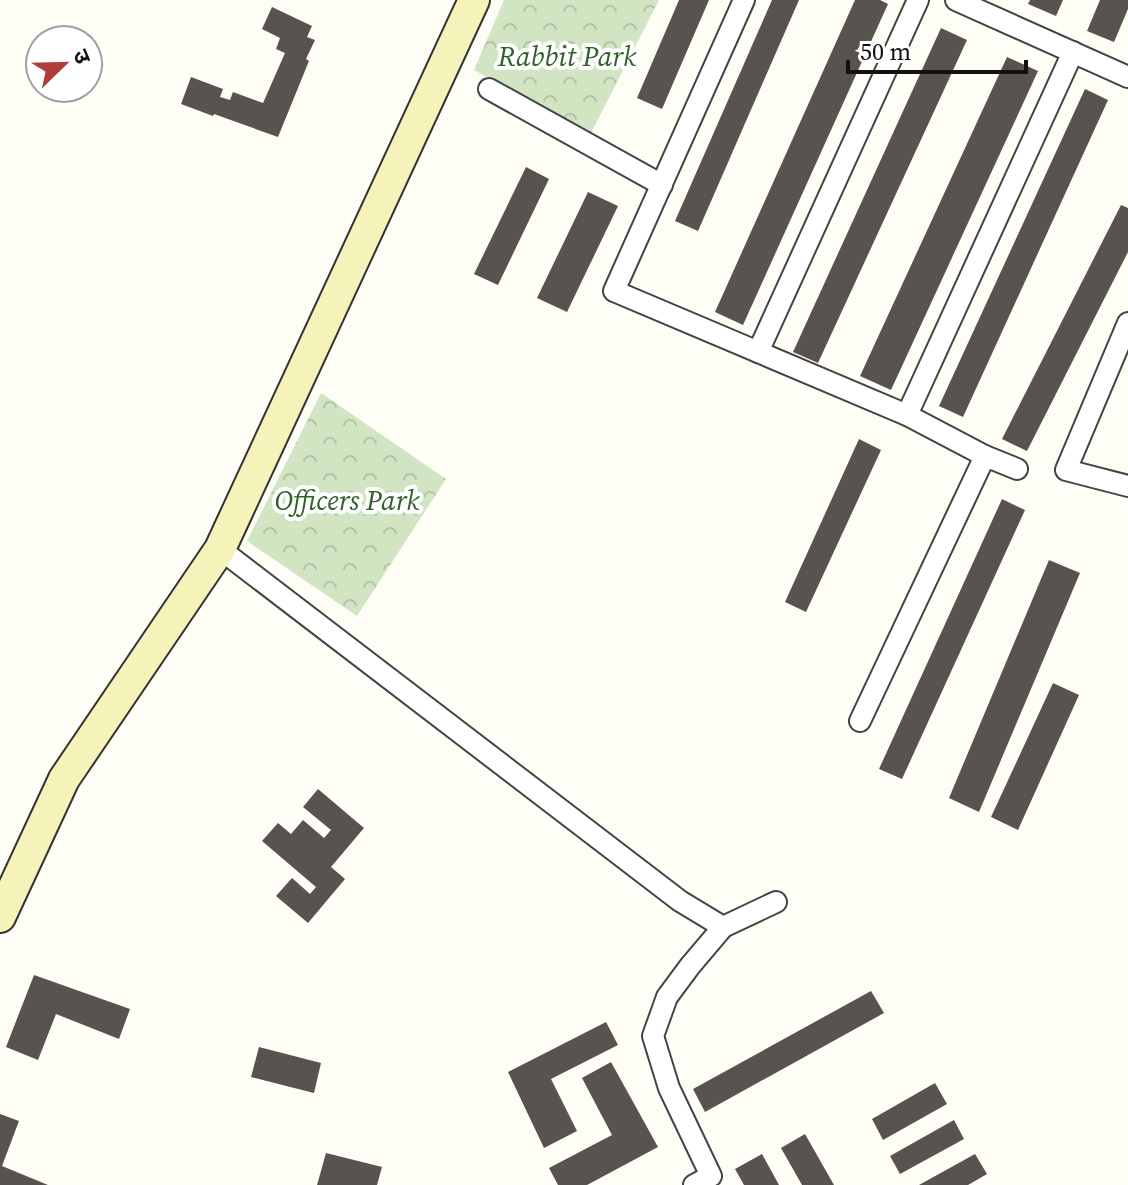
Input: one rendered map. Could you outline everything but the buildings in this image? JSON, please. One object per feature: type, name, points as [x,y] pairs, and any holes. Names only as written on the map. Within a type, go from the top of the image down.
[{"type":"street","points":[[0,917],[64,779],[220,549],[474,0]]},
{"type":"street","points":[[744,0],[614,291],[907,415],[985,456],[1017,469]]},
{"type":"street","points":[[758,352],[918,0]]},
{"type":"street","points":[[956,0],[1128,77]]},
{"type":"street","points":[[907,415],[1073,52]]},
{"type":"street","points":[[489,89],[662,185]]},
{"type":"street","points":[[1128,323],[1119,369],[1066,470],[1128,486]]},
{"type":"street","points":[[860,721],[985,456]]},
{"type":"street","points":[[220,549],[680,901],[723,927]]},
{"type":"street","points":[[694,1185],[711,1176],[669,1088],[653,1036],[667,997],[723,927],[776,902]]},
{"type":"green space","name":"Rabbit Park","points":[[504,0],[659,0],[591,133],[474,70]]},
{"type":"green space","name":"Officers Park","points":[[321,393],[446,479],[357,616],[247,541]]}]
